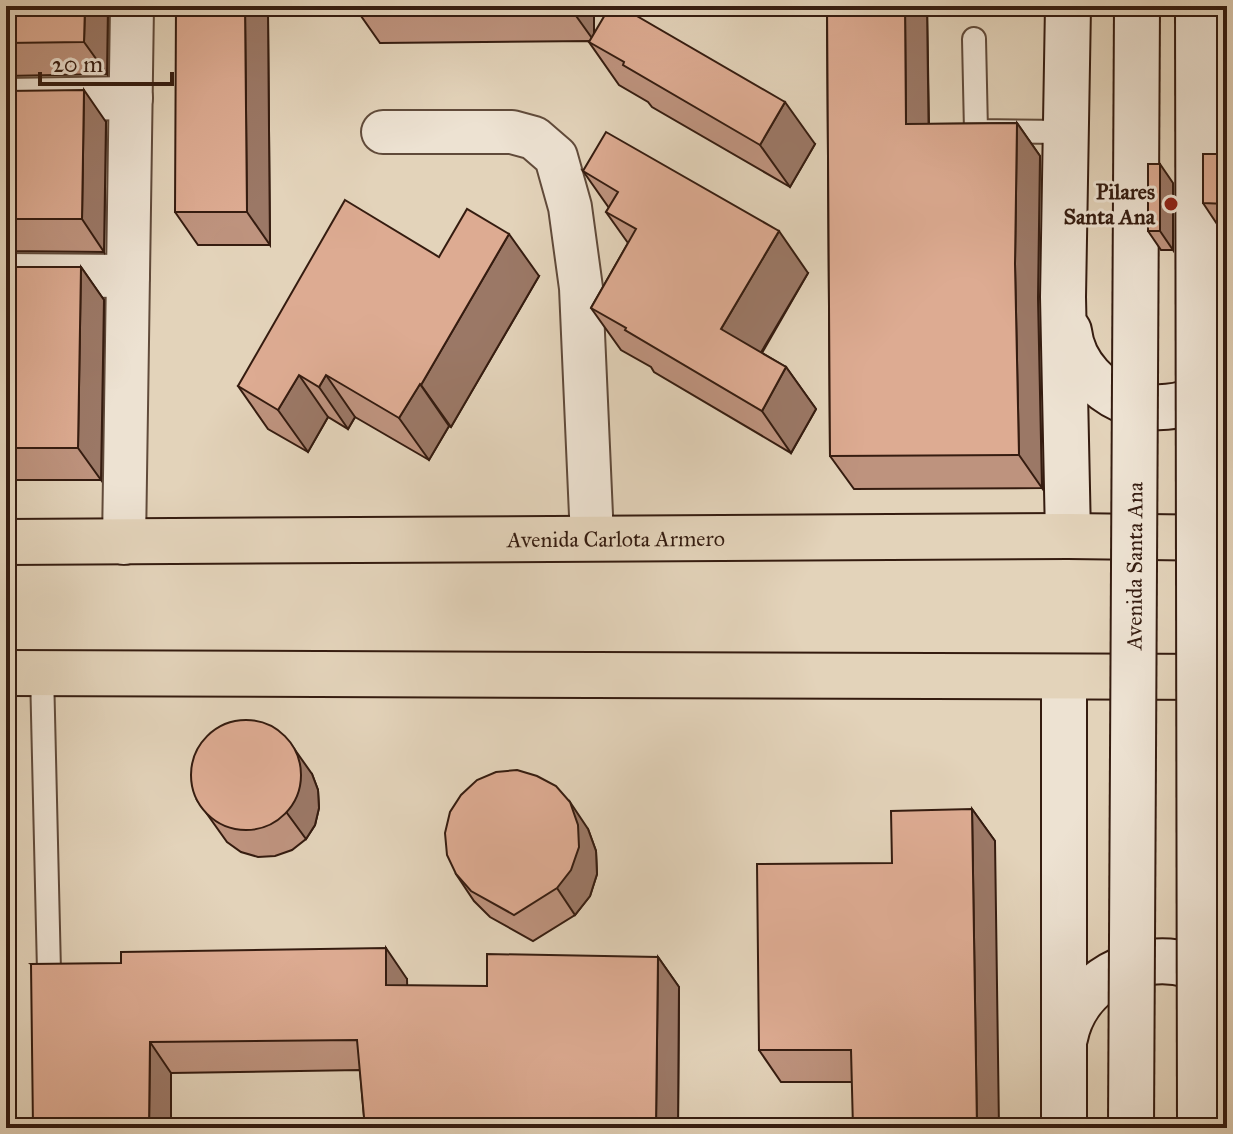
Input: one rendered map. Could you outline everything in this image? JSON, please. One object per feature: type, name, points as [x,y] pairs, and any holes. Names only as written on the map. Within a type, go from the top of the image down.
[{"type":"main road","points":[[1068,6],[1063,297],[1068,536]]},
{"type":"main road","name":"Avenida Santa Ana","points":[[1131,1128],[1137,6]]},
{"type":"main road","points":[[1198,6],[1200,1128]]},
{"type":"main road","points":[[1063,297],[1070,345],[1082,367],[1099,385],[1119,399],[1142,406],[1167,408],[1190,404],[1212,394],[1227,382]]},
{"type":"main road","name":"Avenida Carlota Armero","points":[[6,542],[1068,536],[1227,538]]},
{"type":"main road","points":[[24,673],[1227,677]]},
{"type":"main road","points":[[1064,677],[1064,1128]]},
{"type":"main road","points":[[1063,1053],[1075,1010],[1105,978],[1125,967],[1169,961],[1191,965],[1227,987]]},
{"type":"street","points":[[124,543],[132,6]]},
{"type":"street","points":[[6,100],[131,98]]},
{"type":"street","points":[[383,132],[512,132],[534,138],[556,157],[570,207],[581,288],[592,538]]},
{"type":"street","points":[[6,275],[128,276]]},
{"type":"lane","points":[[974,39],[976,131],[1065,132]]},
{"type":"lane","points":[[24,673],[49,971]]},
{"type":"building","points":[[6,6],[85,6],[84,42],[6,43]]},
{"type":"building","points":[[176,6],[245,6],[247,212],[175,212]]},
{"type":"building","points":[[827,6],[905,6],[906,124],[1017,123],[1015,264],[1019,455],[830,456]]},
{"type":"building","points":[[609,8],[623,8],[785,102],[760,145],[589,42]]},
{"type":"building","points":[[84,90],[82,219],[6,219],[6,91]]},
{"type":"building","points":[[606,132],[779,231],[721,329],[786,367],[762,411],[591,308],[636,229],[606,212],[618,192],[583,171]]},
{"type":"building","points":[[1203,154],[1227,154],[1227,204],[1203,203]]},
{"type":"building","points":[[1148,164],[1160,164],[1160,231],[1148,231]]},
{"type":"building","points":[[345,200],[439,257],[467,209],[509,234],[399,418],[326,375],[319,387],[299,375],[278,410],[238,386]]},
{"type":"building","points":[[6,267],[81,267],[78,448],[6,448]]},
{"type":"building","points":[[246,720],[267,724],[285,736],[297,754],[301,775],[297,796],[285,814],[267,826],[246,830],[225,826],[207,814],[195,796],[191,775],[195,754],[207,736],[225,724]]},
{"type":"building","points":[[517,770],[556,786],[570,802],[578,825],[579,847],[571,870],[557,888],[514,915],[471,891],[456,874],[447,855],[445,833],[450,812],[461,795],[477,780],[496,772]]},
{"type":"building","points":[[972,809],[977,1128],[853,1128],[851,1050],[759,1050],[757,864],[892,863],[891,811]]},
{"type":"building","points":[[386,948],[386,985],[487,986],[487,954],[658,957],[656,1125],[787,1121],[788,1128],[365,1128],[357,1040],[150,1042],[149,1128],[33,1128],[31,964],[121,963],[121,952]]},
{"type":"place","name":"Pilares Santa Ana","points":[[1171,204]]}]
